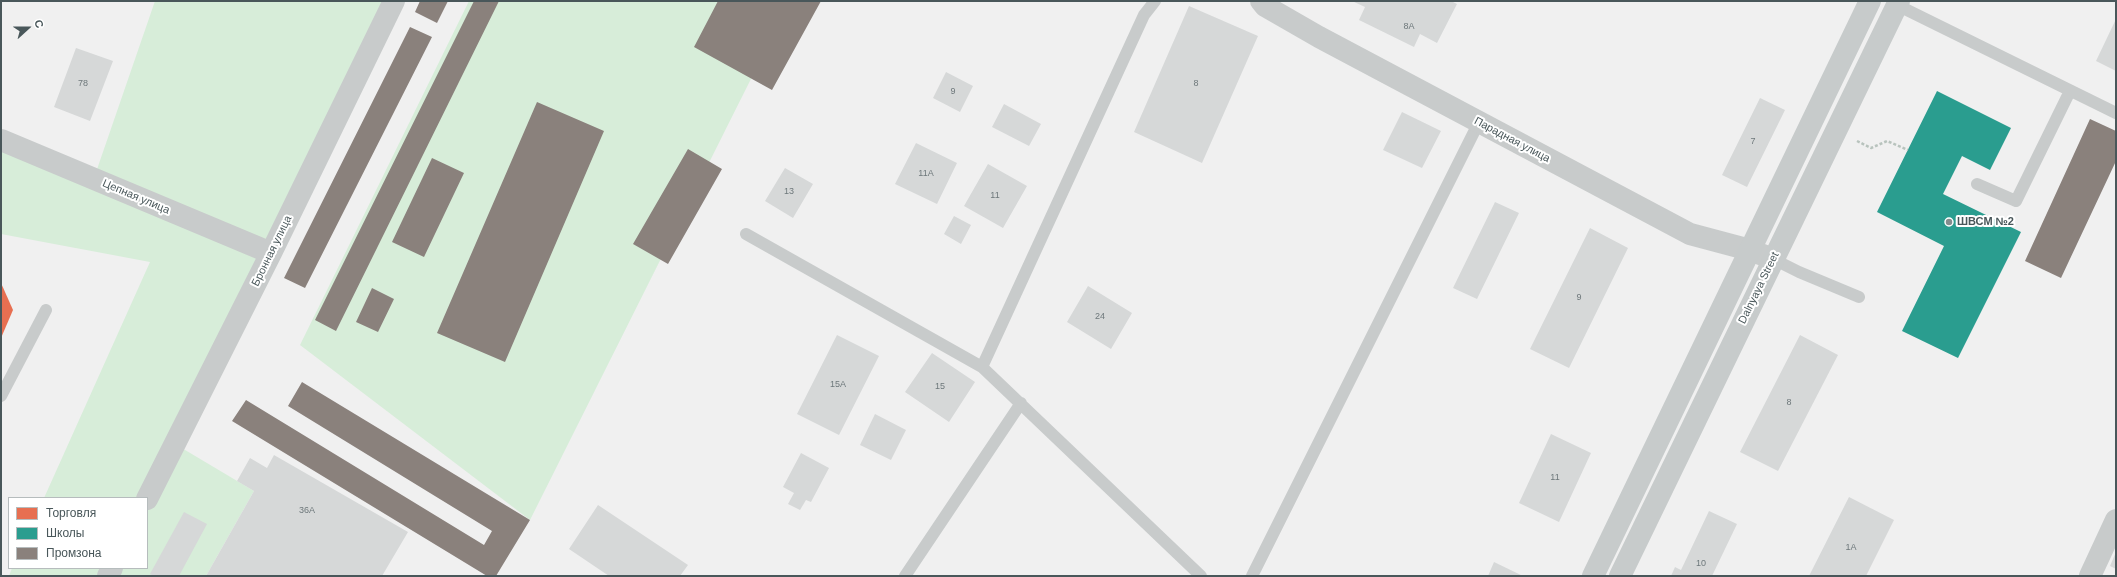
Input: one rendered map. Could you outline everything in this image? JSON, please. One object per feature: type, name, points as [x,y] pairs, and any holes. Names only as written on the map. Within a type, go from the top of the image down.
[{"type":"main road","points":[[1593,576],[1870,1]]},
{"type":"main road","name":"Dalnyaya Street","points":[[1620,576],[1898,3]]},
{"type":"street","name":"Бронная улица","points":[[148,497],[271,254],[394,1]]},
{"type":"street","name":"Парадная улица","points":[[1261,1],[1265,6],[1319,37],[1690,234],[1750,250],[1773,259]]},
{"type":"street","name":"Цепная улица","points":[[1,140],[271,254]]},
{"type":"street","points":[[2090,576],[2116,520]]},
{"type":"lane","points":[[982,367],[1144,15],[1155,1]]},
{"type":"lane","points":[[1898,3],[2116,113]]},
{"type":"lane","points":[[1977,184],[2016,201],[2070,91]]},
{"type":"lane","points":[[1252,576],[1479,122]]},
{"type":"lane","points":[[746,234],[982,367],[1201,576]]},
{"type":"lane","points":[[1773,259],[1799,272],[1859,297]]},
{"type":"lane","points":[[1,396],[46,310]]},
{"type":"lane","points":[[904,576],[1021,403]]},
{"type":"path","points":[[1852,138],[1871,148],[1887,141],[1908,150]]},
{"type":"green space","points":[[155,1],[394,1],[175,444],[254,491],[206,576],[9,576],[12,569],[148,569],[148,497],[44,497],[150,262],[1,234],[1,139],[94,178]]},
{"type":"green space","points":[[469,1],[790,1],[530,520],[300,345]]},
{"type":"building: Торговля","points":[[1,283],[13,310],[1,338]]},
{"type":"building: Школы","name":"ШВСМ №2","points":[[1937,91],[2011,128],[1990,170],[1962,156],[1943,194],[2021,232],[1958,358],[1902,331],[1944,246],[1877,212]]},
{"type":"building: Промзона","points":[[420,1],[448,1],[437,23],[415,12]]},
{"type":"building: Промзона","points":[[474,1],[499,1],[336,331],[315,320]]},
{"type":"building: Промзона","points":[[718,1],[821,1],[772,90],[694,47]]},
{"type":"building: Промзона","points":[[410,27],[432,37],[305,288],[284,278]]},
{"type":"building: Промзона","points":[[537,102],[604,131],[505,362],[437,333]]},
{"type":"building: Промзона","points":[[2090,119],[2116,131],[2116,161],[2061,278],[2025,261]]},
{"type":"building: Промзона","points":[[688,149],[722,169],[668,264],[633,244]]},
{"type":"building: Промзона","points":[[432,158],[464,173],[424,257],[392,242]]},
{"type":"building: Промзона","points":[[372,288],[394,299],[378,332],[356,322]]},
{"type":"building: Промзона","points":[[302,382],[530,520],[496,576],[487,576],[232,421],[246,400],[484,545],[492,531],[288,406]]},
{"type":"building: Прочее","points":[[1352,1],[1451,1],[1457,4],[1437,43],[1420,34],[1414,47],[1359,20],[1365,7]]},
{"type":"building: Прочее","points":[[1189,6],[1258,36],[1202,163],[1134,132]]},
{"type":"building: Прочее","points":[[2116,19],[2116,71],[2096,61]]},
{"type":"building: Прочее","points":[[76,48],[113,61],[90,121],[54,107]]},
{"type":"building: Прочее","points":[[946,72],[973,86],[960,112],[933,98]]},
{"type":"building: Прочее","points":[[1760,98],[1785,110],[1747,187],[1722,175]]},
{"type":"building: Прочее","points":[[1004,104],[1041,124],[1029,146],[992,127]]},
{"type":"building: Прочее","points":[[1402,112],[1441,131],[1422,168],[1383,150]]},
{"type":"building: Прочее","points":[[916,143],[957,163],[937,204],[895,184]]},
{"type":"building: Прочее","points":[[988,164],[1027,186],[1003,228],[964,206]]},
{"type":"building: Прочее","points":[[785,168],[813,184],[793,218],[765,201]]},
{"type":"building: Прочее","points":[[1495,202],[1519,213],[1477,299],[1453,288]]},
{"type":"building: Прочее","points":[[954,216],[971,225],[961,244],[944,234]]},
{"type":"building: Прочее","points":[[1590,228],[1628,248],[1569,368],[1530,349]]},
{"type":"building: Прочее","points":[[1088,286],[1132,313],[1111,349],[1067,322]]},
{"type":"building: Прочее","points":[[837,335],[879,356],[839,435],[797,414]]},
{"type":"building: Прочее","points":[[1800,335],[1838,355],[1778,471],[1740,452]]},
{"type":"building: Прочее","points":[[932,353],[975,382],[949,422],[905,392]]},
{"type":"building: Прочее","points":[[875,414],[906,430],[891,460],[860,445]]},
{"type":"building: Прочее","points":[[1551,434],[1591,453],[1559,522],[1519,503]]},
{"type":"building: Прочее","points":[[801,453],[829,468],[811,502],[806,500],[800,510],[788,504],[794,493],[783,487]]},
{"type":"building: Прочее","points":[[274,455],[408,532],[382,576],[206,576],[254,491],[237,481],[250,458],[267,468]]},
{"type":"building: Прочее","points":[[1849,497],[1894,520],[1866,576],[1809,576]]},
{"type":"building: Прочее","points":[[598,505],[688,565],[680,576],[609,576],[569,549]]},
{"type":"building: Прочее","points":[[1709,511],[1737,524],[1712,576],[1671,576],[1675,567],[1681,570]]},
{"type":"building: Прочее","points":[[184,512],[207,524],[179,576],[154,576],[150,574]]},
{"type":"building: Прочее","points":[[2116,552],[2116,569],[2110,566]]},
{"type":"building: Прочее","points":[[1494,562],[1523,576],[1488,576]]},
{"type":"place","name":"ШВСМ №2","points":[[1949,222]]}]
